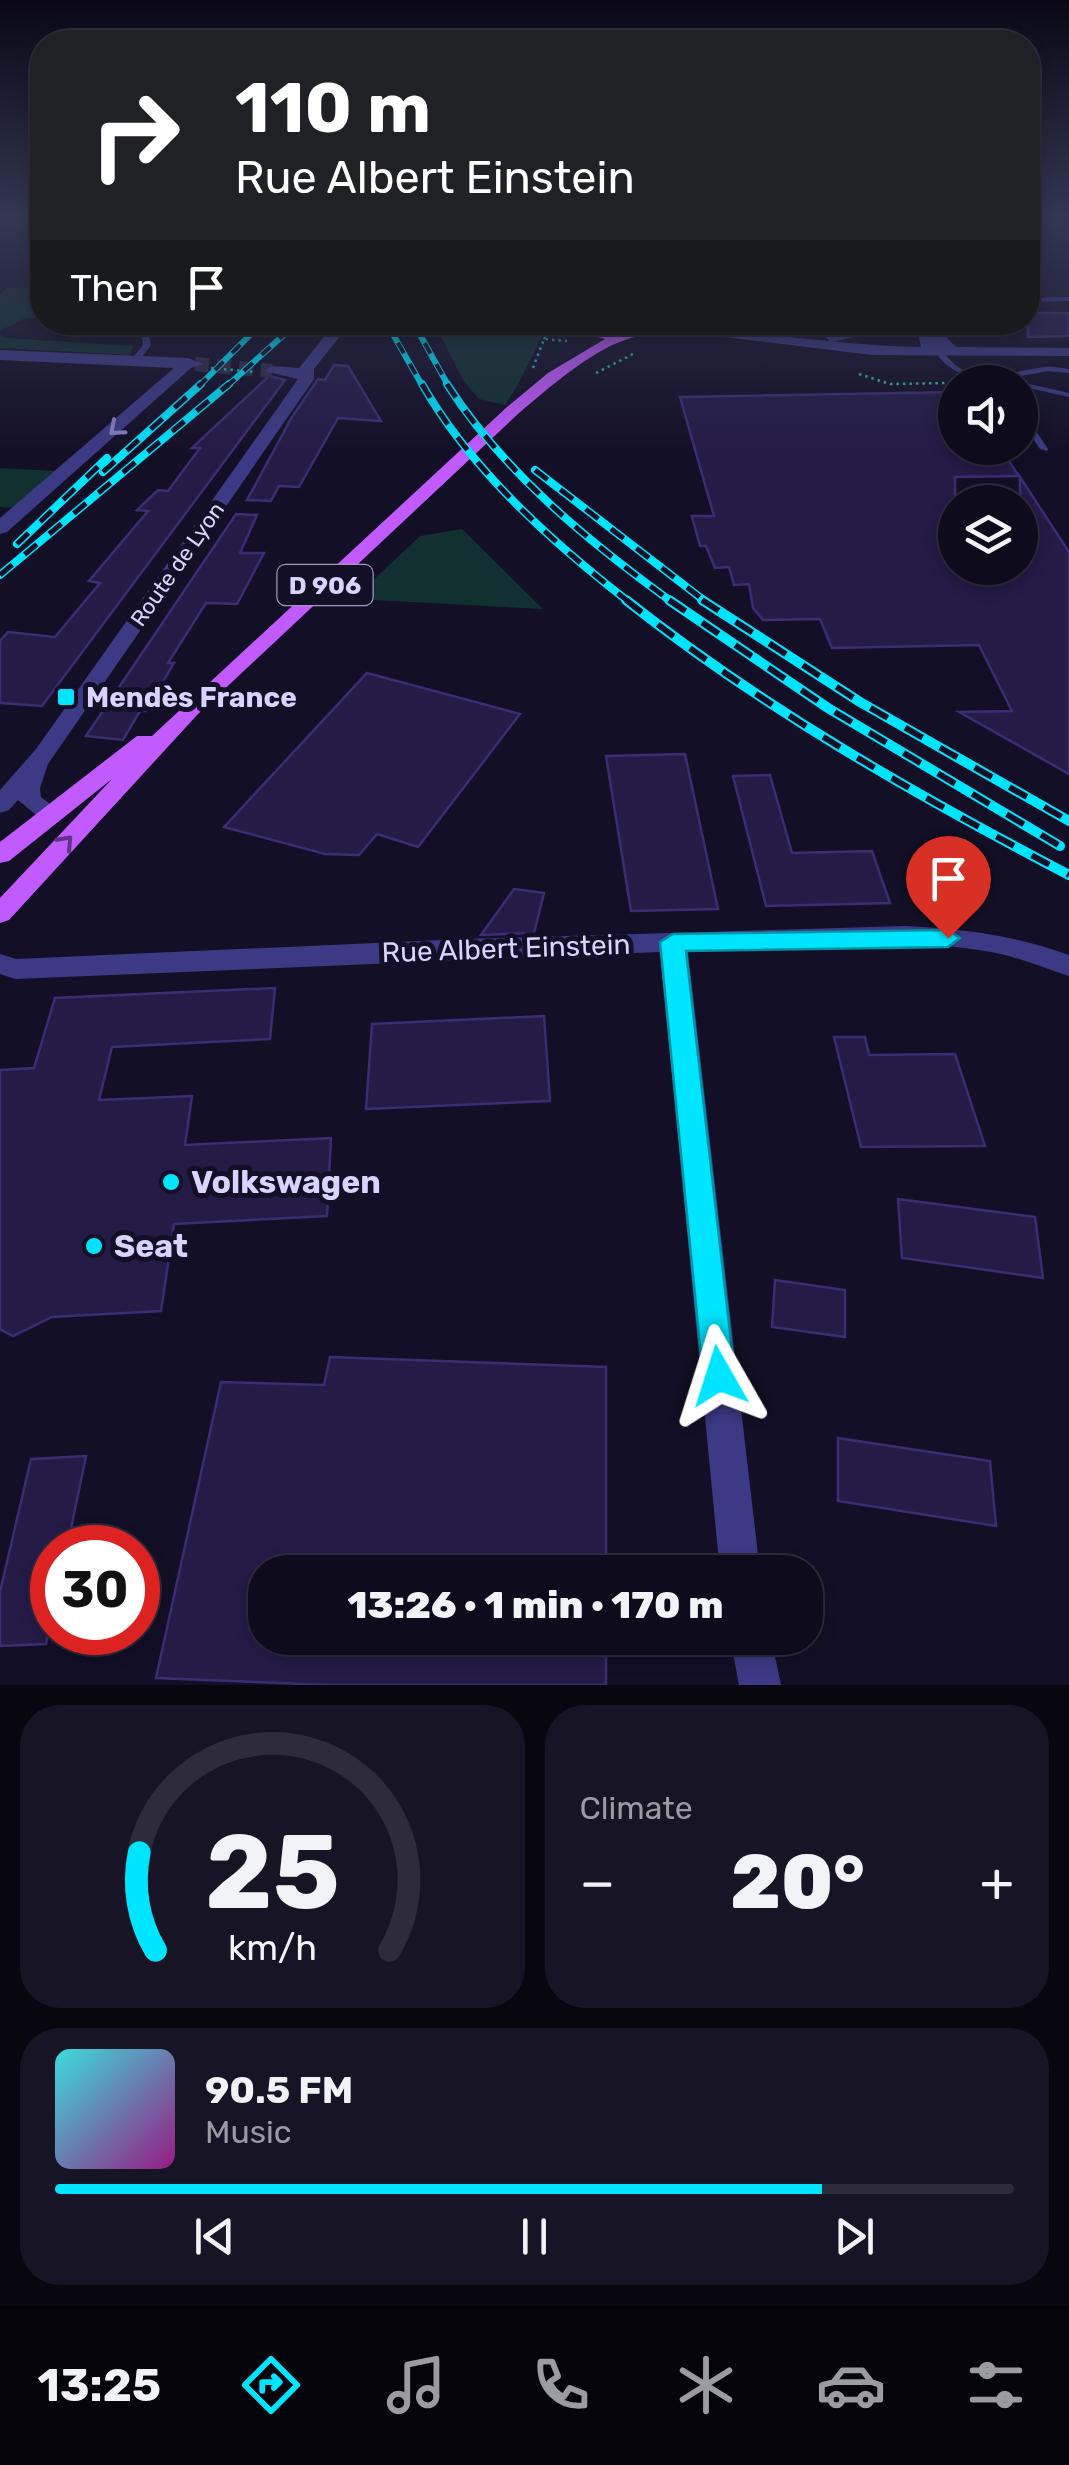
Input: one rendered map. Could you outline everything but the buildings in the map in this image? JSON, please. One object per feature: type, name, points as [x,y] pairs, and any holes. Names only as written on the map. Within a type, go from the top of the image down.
[{"type":"main road","name":"D 906","points":[[553,376],[575,342],[575,335]]},
{"type":"main road","name":"D 906","points":[[0,914],[190,709],[553,376],[622,335]]},
{"type":"main road","name":"D 906","points":[[0,855],[190,709]]},
{"type":"street","name":"Route de Lyon","points":[[0,804],[44,754],[334,335]]},
{"type":"street","points":[[756,335],[941,354],[1069,352]]},
{"type":"street","points":[[927,335],[941,354]]},
{"type":"street","points":[[930,335],[941,354]]},
{"type":"street","points":[[0,354],[191,364],[0,528]]},
{"type":"street","points":[[272,372],[306,373]]},
{"type":"street","name":"Route de Lyon","points":[[44,754],[28,788],[30,801],[50,813]]},
{"type":"street","name":"Rue Albert Einstein","points":[[0,964],[15,969],[673,942],[980,938],[1040,952],[1069,966]]},
{"type":"street","points":[[673,942],[738,1555]]},
{"type":"street","points":[[754,1655],[760,1685]]},
{"type":"lane","points":[[1040,300],[1069,299]]},
{"type":"lane","points":[[135,360],[147,345],[144,335]]},
{"type":"lane","points":[[823,335],[832,343],[864,335]]},
{"type":"lane","points":[[941,354],[948,365]]},
{"type":"lane","points":[[1038,371],[1069,372]]},
{"type":"lane","points":[[1038,388],[1069,395]]},
{"type":"lane","points":[[1038,439],[1044,448]]},
{"type":"path","points":[[534,363],[546,335]]},
{"type":"path","points":[[544,339],[564,341]]},
{"type":"path","points":[[594,374],[644,348]]},
{"type":"path","points":[[859,374],[890,384],[938,383]]},
{"type":"green space","points":[[0,296],[30,296],[30,318],[0,331]]},
{"type":"green space","points":[[0,335],[133,346],[130,355],[0,348]]},
{"type":"green space","points":[[440,335],[543,335],[505,405],[479,399],[463,380]]},
{"type":"green space","points":[[0,468],[55,471],[14,508],[0,507]]},
{"type":"green space","points":[[462,529],[543,609],[353,599],[420,536]]},
{"type":"tunnel","points":[[195,364],[272,371]]},
{"type":"railway","points":[[201,384],[250,335]]},
{"type":"railway","points":[[226,387],[284,335]]},
{"type":"railway","points":[[393,335],[423,387]]},
{"type":"railway","points":[[420,335],[449,387]]},
{"type":"railway","points":[[103,472],[201,384]]},
{"type":"railway","points":[[198,387],[201,384]]},
{"type":"railway","points":[[0,575],[229,384]]},
{"type":"railway","points":[[422,384],[464,446],[515,503],[629,602]]},
{"type":"railway","points":[[449,387],[494,447],[549,504],[672,602]]},
{"type":"railway","points":[[17,544],[107,458]]},
{"type":"railway","points":[[535,470],[706,602]]},
{"type":"railway","points":[[626,600],[731,677],[841,748],[1069,875]]},
{"type":"railway","points":[[669,600],[828,708],[1060,846]]},
{"type":"railway","points":[[702,600],[860,702],[1069,821]]},
{"type":"place","name":"Mendès France","points":[[66,697]]},
{"type":"place","name":"Volkswagen","points":[[171,1182]]},
{"type":"place","name":"Seat","points":[[94,1246]]},
{"type":"route","points":[[719,1376],[673,942],[948,938]]}]
